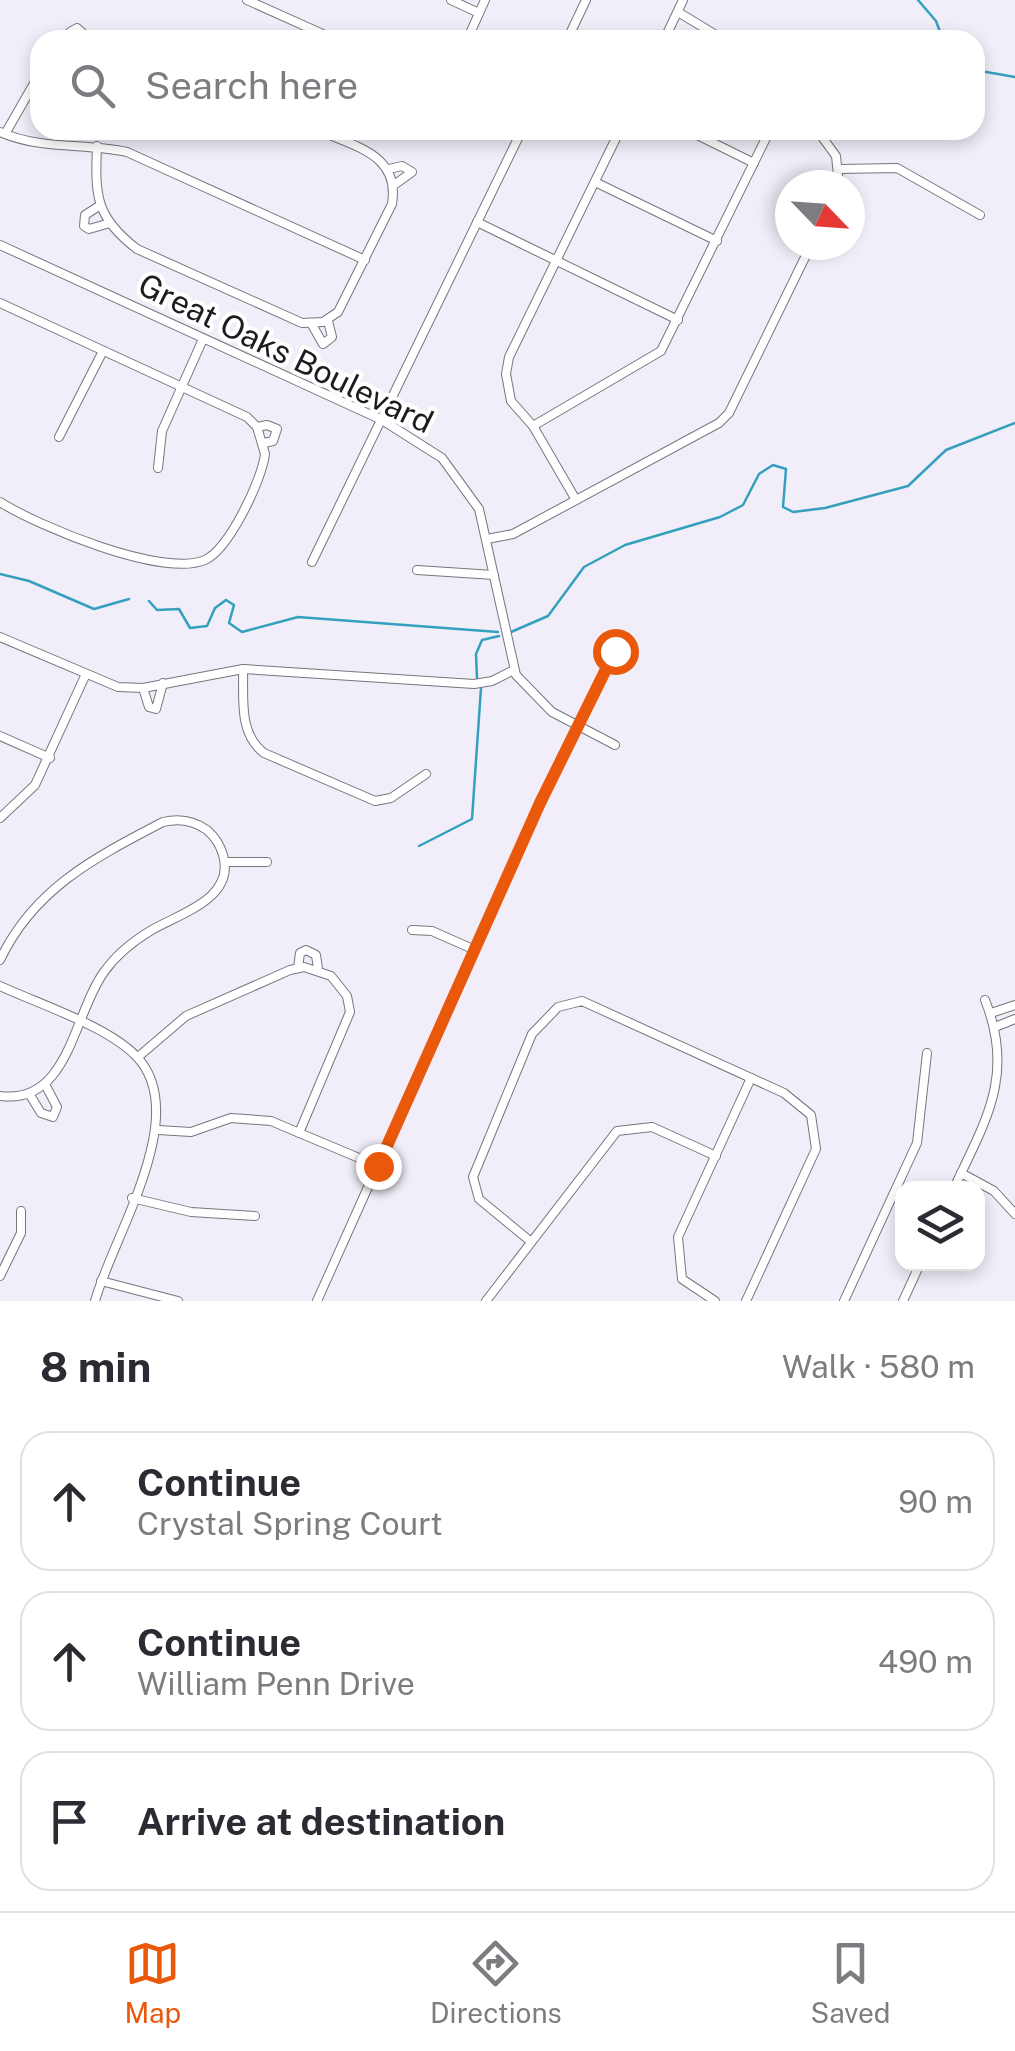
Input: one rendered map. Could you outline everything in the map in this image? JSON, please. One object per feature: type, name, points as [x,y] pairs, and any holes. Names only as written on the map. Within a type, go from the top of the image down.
[{"type":"street","points":[[248,0],[314,30]]},
{"type":"street","points":[[451,0],[479,13]]},
{"type":"street","points":[[471,30],[485,0]]},
{"type":"street","points":[[571,30],[586,0]]},
{"type":"street","points":[[669,30],[684,0]]},
{"type":"street","points":[[678,12],[708,30]]},
{"type":"street","points":[[30,89],[2,133],[45,145],[97,146],[127,152],[364,260]]},
{"type":"street","points":[[97,146],[95,188],[100,206],[110,223],[137,249],[302,323],[311,323],[328,320],[338,312],[392,204],[394,185],[389,168],[373,155],[340,140]]},
{"type":"street","points":[[312,562],[517,140]]},
{"type":"street","points":[[576,500],[533,426],[511,401],[506,374],[510,357],[615,140]]},
{"type":"street","points":[[707,140],[754,163]]},
{"type":"street","points":[[533,426],[654,358],[678,320],[765,140]]},
{"type":"street","points":[[823,140],[840,169],[897,168],[980,216]]},
{"type":"street","points":[[389,168],[402,166],[412,172],[394,185]]},
{"type":"street","points":[[595,182],[716,240]]},
{"type":"street","points":[[100,206],[86,215],[84,226],[89,229],[110,223]]},
{"type":"street","points":[[477,222],[678,320]]},
{"type":"street","name":"Great Oaks Boulevard","points":[[0,245],[382,420],[442,458],[479,509],[514,670],[542,705],[615,745]]},
{"type":"street","points":[[487,538],[513,534],[729,414],[804,260]]},
{"type":"street","points":[[0,303],[236,412],[257,427],[264,444],[261,471],[230,535],[222,548],[202,562],[178,562],[100,548],[57,532],[0,502]]},
{"type":"street","points":[[311,323],[323,344],[332,337],[328,320]]},
{"type":"street","points":[[158,468],[159,438],[203,339]]},
{"type":"street","points":[[59,437],[104,352]]},
{"type":"street","points":[[257,427],[267,424],[276,429],[273,440],[264,444]]},
{"type":"street","points":[[416,570],[494,575]]},
{"type":"street","points":[[0,636],[118,687],[142,688],[243,669],[474,684],[492,681],[514,670]]},
{"type":"street","points":[[317,1301],[615,651]]},
{"type":"street","points":[[243,669],[245,725],[250,740],[264,754],[367,800],[390,798],[426,774]]},
{"type":"street","points":[[0,818],[27,794],[50,758],[86,676]]},
{"type":"street","points":[[142,688],[149,707],[156,709],[163,683]]},
{"type":"street","points":[[0,736],[50,758]]},
{"type":"street","points":[[0,960],[20,925],[54,887],[84,864],[163,822],[176,819],[200,825],[214,835],[225,862],[220,884],[205,902],[152,930],[117,956],[46,1086],[30,1096],[0,1096]]},
{"type":"street","points":[[225,862],[267,862]]},
{"type":"street","points":[[412,930],[432,931],[475,950]]},
{"type":"street","points":[[298,968],[300,953],[306,950],[316,955],[318,969]]},
{"type":"street","points":[[138,1057],[186,1016],[298,968],[318,969],[340,985],[350,1012],[348,1026],[299,1133]]},
{"type":"street","points":[[0,986],[78,1022],[138,1057],[158,1108],[158,1130],[95,1301]]},
{"type":"street","points":[[957,1181],[999,1086],[1002,1064],[985,1000]]},
{"type":"street","points":[[530,1241],[480,1199],[473,1177],[522,1058],[544,1017],[558,1007],[582,1001],[801,1102],[812,1115],[817,1139],[746,1301]]},
{"type":"street","points":[[991,1013],[1015,1004]]},
{"type":"street","points":[[995,1027],[1015,1020]]},
{"type":"street","points":[[843,1300],[917,1143],[927,1053]]},
{"type":"street","points":[[714,1301],[682,1280],[677,1248],[750,1078]]},
{"type":"street","points":[[30,1096],[41,1114],[53,1117],[57,1107],[46,1086]]},
{"type":"street","points":[[158,1130],[192,1132],[231,1118],[271,1121],[378,1166]]},
{"type":"street","points":[[486,1301],[617,1131],[652,1127],[716,1156]]},
{"type":"street","points":[[961,1173],[994,1191],[1015,1214]]},
{"type":"street","points":[[132,1198],[191,1212],[255,1216]]},
{"type":"street","points":[[0,1276],[21,1233],[21,1211]]},
{"type":"street","points":[[903,1301],[917,1271]]},
{"type":"street","points":[[100,1281],[178,1301]]},
{"type":"waterway","points":[[918,0],[939,30]]},
{"type":"waterway","points":[[985,72],[1015,77]]},
{"type":"waterway","points":[[511,632],[548,616],[584,567],[625,545],[720,517],[743,505],[759,474],[773,465],[786,469],[783,507],[793,512],[825,508],[908,486],[946,450],[1015,423]]},
{"type":"waterway","points":[[0,574],[29,581],[94,609],[129,599]]},
{"type":"waterway","points":[[149,601],[157,610],[179,609],[190,628],[207,626],[215,608],[226,600],[234,605],[229,623],[242,632],[298,617],[498,632]]},
{"type":"waterway","points":[[477,678],[476,654],[482,640],[499,636]]},
{"type":"waterway","points":[[419,846],[472,819],[481,688]]},
{"type":"route","points":[[378,1166],[540,803],[615,651]]}]
